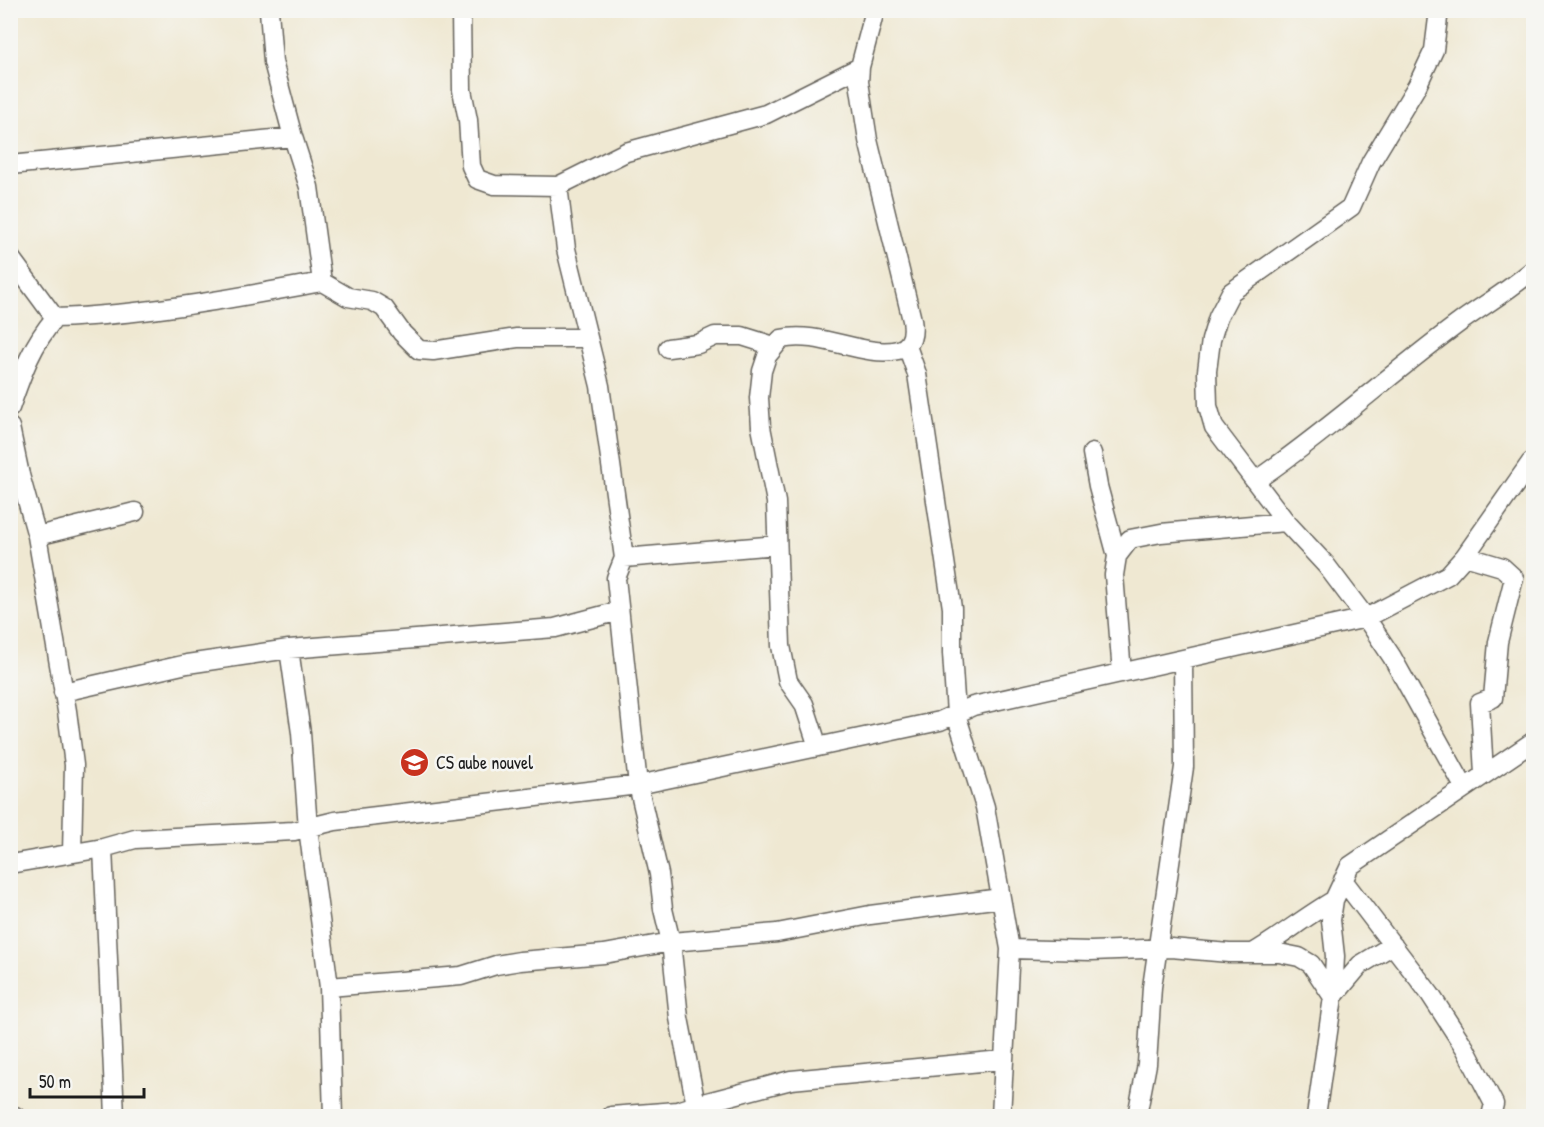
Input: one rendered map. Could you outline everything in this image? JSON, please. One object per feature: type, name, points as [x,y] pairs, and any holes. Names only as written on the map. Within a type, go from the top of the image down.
[{"type":"street","points":[[269,10],[273,62],[309,187],[322,282]]},
{"type":"street","points":[[461,10],[462,90],[468,120],[471,166],[477,179],[494,185],[558,186],[626,152],[766,114],[860,67]]},
{"type":"street","points":[[818,747],[804,704],[788,681],[781,646],[776,502],[761,426],[759,398],[762,371],[774,346],[781,339],[811,338],[883,350],[899,350],[907,345],[914,331],[868,140],[859,82],[860,67],[875,10]]},
{"type":"street","points":[[1439,10],[1434,51],[1417,86],[1371,162],[1351,207],[1337,220],[1231,292],[1218,317],[1211,340],[1207,371],[1208,406],[1214,427],[1286,522],[1326,565],[1366,618],[1392,657],[1464,787]]},
{"type":"street","points":[[10,165],[293,137]]},
{"type":"street","points":[[558,186],[566,249],[600,386],[624,558],[616,578],[638,785],[659,874],[663,909],[671,942],[679,1018],[697,1111]]},
{"type":"street","points":[[10,257],[55,318]]},
{"type":"street","points":[[1255,481],[1302,450],[1463,320],[1511,290],[1533,269]]},
{"type":"street","points":[[10,408],[25,363],[38,338],[55,318],[102,317],[195,305],[322,282],[348,297],[372,301],[384,308],[402,333],[419,350],[433,351],[517,338],[588,338]]},
{"type":"street","points":[[668,348],[698,344],[715,336],[741,336],[774,346]]},
{"type":"street","points":[[907,345],[917,374],[924,409],[952,608],[951,653],[956,714],[985,807],[1010,949],[1002,1059],[1001,1116]]},
{"type":"street","points":[[10,427],[20,475],[37,536],[74,765],[72,853]]},
{"type":"street","points":[[1092,453],[1098,486],[1117,556],[1114,575],[1122,673]]},
{"type":"street","points":[[10,864],[104,848],[135,839],[254,834],[308,828],[334,821],[403,812],[638,785],[940,721],[973,706],[1366,618],[1448,575],[1465,556],[1531,462]]},
{"type":"street","points":[[37,536],[135,512]]},
{"type":"street","points":[[1117,556],[1130,539],[1142,536],[1286,522]]},
{"type":"street","points":[[624,558],[777,545]]},
{"type":"street","points":[[1465,556],[1502,567],[1514,578],[1498,642],[1493,698],[1480,703],[1484,774]]},
{"type":"street","points":[[63,692],[187,664],[289,648],[555,628],[619,611]]},
{"type":"street","points":[[289,648],[302,733],[308,828],[329,987],[333,1116]]},
{"type":"street","points":[[1137,1116],[1147,1064],[1152,987],[1184,768],[1183,659]]},
{"type":"street","points":[[1316,1116],[1333,997],[1335,956],[1331,920],[1334,900],[1350,866],[1533,741]]},
{"type":"street","points":[[104,848],[115,1116]]},
{"type":"street","points":[[1342,880],[1430,994],[1465,1047],[1494,1104],[1491,1116]]},
{"type":"street","points":[[329,987],[461,976],[504,963],[545,957],[624,952],[671,942],[777,933],[870,915],[1001,898]]},
{"type":"street","points":[[1253,952],[1286,934],[1308,915],[1334,900]]},
{"type":"street","points":[[1333,997],[1360,965],[1393,945]]},
{"type":"street","points":[[1010,949],[1091,951],[1159,948],[1253,952],[1299,957],[1311,964],[1333,997]]},
{"type":"street","points":[[611,1116],[697,1111],[791,1080],[1002,1059]]},
{"type":"street","points":[[10,1116],[15,1116]]},
{"type":"place","name":"CS aube nouvel","points":[[415,762]]}]
